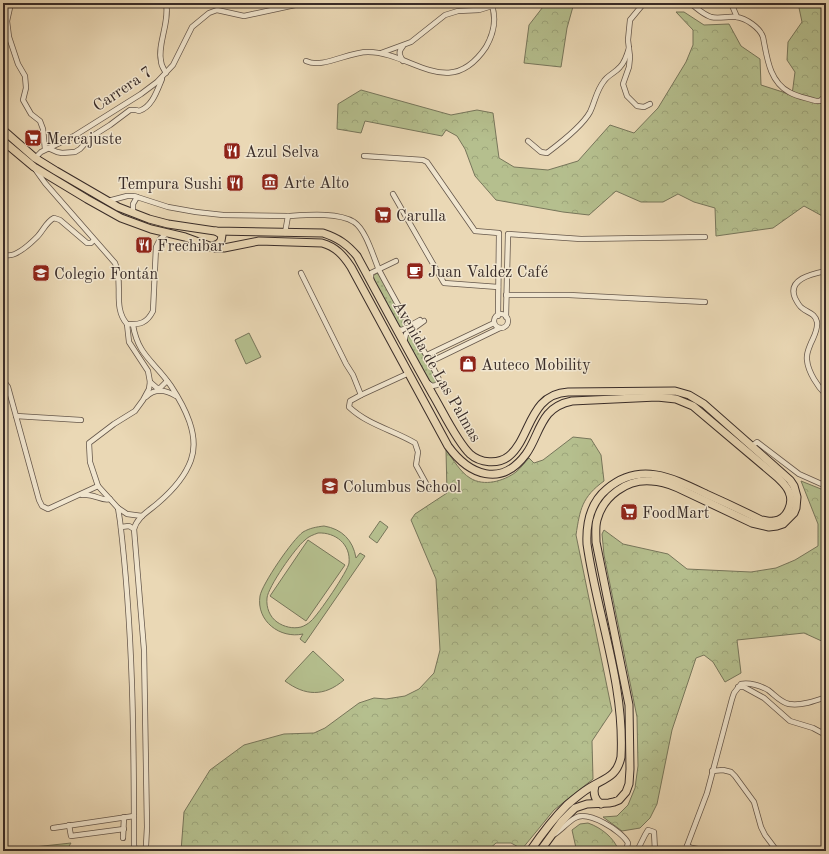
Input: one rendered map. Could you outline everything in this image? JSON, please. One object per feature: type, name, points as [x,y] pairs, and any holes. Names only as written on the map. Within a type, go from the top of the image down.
[{"type":"main road","name":"Avenida de Las Palmas","points":[[3,130],[42,152],[108,201],[133,213],[168,224],[215,231],[323,233],[346,244],[357,256],[424,378],[465,448],[474,457],[492,462],[508,457],[515,449],[532,417],[541,405],[552,396],[565,392],[666,391],[684,393],[696,398],[787,477],[796,492],[796,508],[790,519],[783,524],[770,527],[752,522],[668,484],[650,480],[635,482],[618,490],[607,499],[597,518],[596,542],[629,705],[629,780],[626,792],[619,800],[610,804],[587,804],[576,808],[567,816],[540,851]]},
{"type":"main road","name":"Avenida de Las Palmas","points":[[3,141],[34,167],[111,213],[139,225],[185,237],[211,247],[224,248],[259,241],[322,243],[339,251],[351,267],[451,450],[458,460],[479,472],[486,474],[499,474],[516,465],[530,448],[544,418],[553,409],[561,404],[572,401],[668,398],[683,401],[701,411],[777,477],[788,491],[791,503],[789,509],[783,517],[774,521],[761,520],[675,479],[657,474],[638,474],[624,478],[611,486],[598,499],[589,516],[586,533],[587,544],[618,688],[622,757],[614,773]]},
{"type":"main road","points":[[211,247],[218,244],[222,238],[220,233],[215,231]]},
{"type":"main road","points":[[530,851],[566,807],[584,791],[606,780],[614,773],[623,774],[629,780]]},
{"type":"main road","points":[[595,785],[595,797],[601,804]]},
{"type":"street","points":[[11,3],[7,21],[9,37],[18,64],[25,76],[26,88],[23,100],[31,114],[40,121],[43,129],[42,152],[75,152],[80,149],[91,137],[130,110],[143,110],[152,100],[162,77]]},
{"type":"street","points":[[166,3],[166,22],[160,54],[160,61],[166,73]]},
{"type":"street","name":"Carrera 7","points":[[42,152],[74,136],[141,94],[162,77],[173,65],[192,27],[209,13],[217,10],[244,16],[295,5],[352,3]]},
{"type":"street","points":[[644,3],[630,20],[628,40],[629,67],[623,84],[627,96],[637,106],[644,107],[650,104]]},
{"type":"street","points":[[690,3],[704,14],[712,17],[737,17],[757,28],[761,32],[770,71],[782,87],[790,93],[816,101],[820,101],[826,96]]},
{"type":"street","points":[[731,3],[737,17]]},
{"type":"street","points":[[306,61],[311,64],[319,64],[357,53],[381,53],[403,46],[419,36],[445,15],[458,11],[479,10],[491,4],[494,14],[494,24],[491,36],[480,55],[464,68],[455,71],[438,73],[381,53]]},
{"type":"street","points":[[403,46],[399,51],[399,55],[404,61]]},
{"type":"street","points":[[528,140],[541,152],[547,153],[578,127],[586,119],[590,112],[598,89],[608,76],[619,68],[625,60],[629,48]]},
{"type":"street","points":[[364,156],[423,160],[427,162],[475,231],[499,233],[498,316],[494,323],[427,356]]},
{"type":"street","points":[[34,167],[45,183],[111,258],[118,271],[119,308],[122,319],[127,324],[137,325],[146,320],[153,310],[156,247],[160,239],[167,233]]},
{"type":"street","points":[[393,194],[444,283],[498,287]]},
{"type":"street","points":[[108,201],[127,196],[137,197],[168,207],[223,215],[316,215],[349,219],[355,223],[364,236],[379,269],[438,377],[439,383],[432,386],[424,378]]},
{"type":"street","points":[[133,213],[133,204],[137,197]]},
{"type":"street","points":[[285,233],[288,216]]},
{"type":"street","points":[[3,254],[6,256],[11,256],[27,246],[37,237],[50,220],[54,218],[60,220],[87,243],[91,243],[94,240]]},
{"type":"street","points":[[430,362],[500,328],[504,328],[507,325],[506,295],[508,234],[581,239],[705,237]]},
{"type":"street","points":[[371,282],[371,273],[396,261]]},
{"type":"street","points":[[826,271],[802,278],[795,284],[794,288],[794,295],[797,303],[813,315],[817,321],[817,328],[808,352],[807,361],[810,370],[821,389],[826,394]]},
{"type":"street","points":[[301,273],[346,364],[353,375],[361,395]]},
{"type":"street","points":[[506,295],[569,295],[705,302]]},
{"type":"street","points":[[498,316],[503,315],[506,317]]},
{"type":"street","points":[[404,342],[404,336],[411,328],[423,319]]},
{"type":"street","points":[[494,323],[500,328]]},
{"type":"street","points":[[127,324],[129,342],[148,371],[150,382],[149,389],[135,411],[114,424],[89,443],[90,462],[98,486],[118,508],[127,514],[142,516]]},
{"type":"street","points":[[133,325],[135,338],[140,348],[167,381],[177,397],[192,430],[195,443],[192,456],[180,482],[159,503],[136,522],[134,529],[144,650],[147,827],[146,846],[144,851]]},
{"type":"street","points":[[396,329],[402,330],[411,328]]},
{"type":"street","points":[[409,373],[350,401],[349,407],[357,415],[372,424],[415,443],[418,452],[416,465],[428,487]]},
{"type":"street","points":[[3,380],[8,387],[39,500],[42,506],[48,509],[98,486]]},
{"type":"street","points":[[150,382],[157,388],[160,388],[167,381]]},
{"type":"street","points":[[821,389],[826,386]]},
{"type":"street","points":[[143,400],[148,395],[160,390],[170,392],[177,397]]},
{"type":"street","points":[[16,416],[81,420]]},
{"type":"street","points":[[752,446],[757,442],[799,474],[826,486]]},
{"type":"street","points":[[74,497],[89,494],[106,500],[110,499]]},
{"type":"street","points":[[118,508],[131,639],[134,724],[134,846],[137,851]]},
{"type":"street","points":[[121,527],[129,526],[134,529]]},
{"type":"street","points":[[685,851],[707,793],[732,699],[738,687],[741,684],[751,683],[768,690],[781,701],[789,704],[812,702],[826,697]]},
{"type":"street","points":[[738,687],[744,687],[764,698],[790,721],[813,728],[826,735]]},
{"type":"street","points":[[712,771],[723,770],[731,772],[735,776],[754,802],[761,827],[777,851]]},
{"type":"street","points":[[52,828],[134,816]]},
{"type":"street","points":[[548,840],[575,818],[588,816],[598,819],[624,837],[628,843],[626,851]]},
{"type":"street","points":[[123,838],[124,817]]},
{"type":"street","points":[[69,825],[71,836],[124,829]]},
{"type":"street","points":[[637,851],[648,830],[654,832],[655,851]]},
{"type":"street","points":[[687,846],[700,851]]},
{"type":"green space","points":[[546,3],[574,3],[567,28],[561,67],[524,63],[529,25]]},
{"type":"green space","points":[[798,3],[826,3],[826,218],[804,206],[773,228],[716,236],[715,208],[694,202],[678,194],[663,202],[641,202],[616,191],[589,215],[496,200],[475,176],[465,149],[457,136],[446,130],[442,136],[365,121],[361,133],[337,129],[338,104],[361,90],[451,115],[477,110],[493,113],[499,158],[514,167],[548,170],[578,161],[610,125],[634,133],[658,108],[686,62],[693,45],[693,30],[676,12],[684,12],[704,25],[729,24],[741,46],[760,59],[761,85],[792,95],[795,72],[787,60],[788,42],[802,22]]},
{"type":"green space","points":[[377,273],[381,275],[405,323],[405,326],[402,328],[398,326],[374,280],[373,276]]},
{"type":"green space","points":[[249,333],[261,357],[246,364],[235,340]]},
{"type":"green space","points":[[409,335],[413,337],[437,379],[437,383],[433,384],[430,382],[407,342],[407,337]]},
{"type":"green space","points":[[573,437],[591,439],[601,455],[604,481],[591,493],[583,504],[576,535],[612,711],[592,741],[593,779],[554,810],[522,849],[511,843],[496,843],[487,851],[181,851],[184,812],[210,770],[244,745],[284,734],[314,733],[325,728],[359,703],[374,698],[386,699],[405,696],[419,689],[434,673],[440,650],[436,579],[411,520],[415,514],[447,493],[446,450],[460,469],[470,478],[481,482],[494,482],[511,475],[529,458],[534,463],[543,460]]},
{"type":"green space","points":[[801,481],[826,491],[826,643],[804,633],[737,640],[741,673],[725,682],[713,662],[704,655],[696,658],[672,730],[657,804],[650,818],[640,828],[622,831],[603,817],[617,816],[628,805],[635,788],[638,766],[637,717],[604,555],[602,534],[604,530],[623,544],[668,554],[687,569],[751,572],[776,568],[795,560],[818,546],[818,524]]},
{"type":"green space","points":[[380,521],[388,527],[377,543],[369,537]]},
{"type":"green space","points":[[324,526],[330,527],[346,536],[355,552],[356,558],[360,553],[365,556],[305,643],[300,639],[303,634],[286,634],[271,626],[262,613],[260,596],[272,572],[298,536],[313,528]],"holes":[[[318,533],[324,533],[336,537],[345,545],[349,556],[347,568],[326,602],[310,622],[298,628],[283,625],[272,618],[267,605],[267,598],[272,585],[301,544],[311,536]]]},
{"type":"green space","points":[[308,540],[345,565],[306,621],[270,596]]},
{"type":"green space","points":[[313,651],[344,680],[337,686],[322,692],[307,692],[300,690],[285,681]]},
{"type":"green space","points":[[588,823],[607,834],[617,846],[619,851],[578,851],[572,830],[580,824]]},
{"type":"green space","points":[[71,843],[66,851],[33,851],[34,847]]},
{"type":"place","name":"Mercajuste","points":[[33,138]]},
{"type":"place","name":"Azul Selva","points":[[232,151]]},
{"type":"place","name":"Arte Alto","points":[[270,182]]},
{"type":"place","name":"Tempura Sushi","points":[[235,183]]},
{"type":"place","name":"Carulla","points":[[383,215]]},
{"type":"place","name":"Frechibar","points":[[144,245]]},
{"type":"place","name":"Juan Valdez Café","points":[[415,271]]},
{"type":"place","name":"Colegio Fontán","points":[[41,273]]},
{"type":"place","name":"Auteco Mobility","points":[[468,364]]},
{"type":"place","name":"Columbus School","points":[[330,486]]},
{"type":"place","name":"FoodMart","points":[[629,512]]}]
